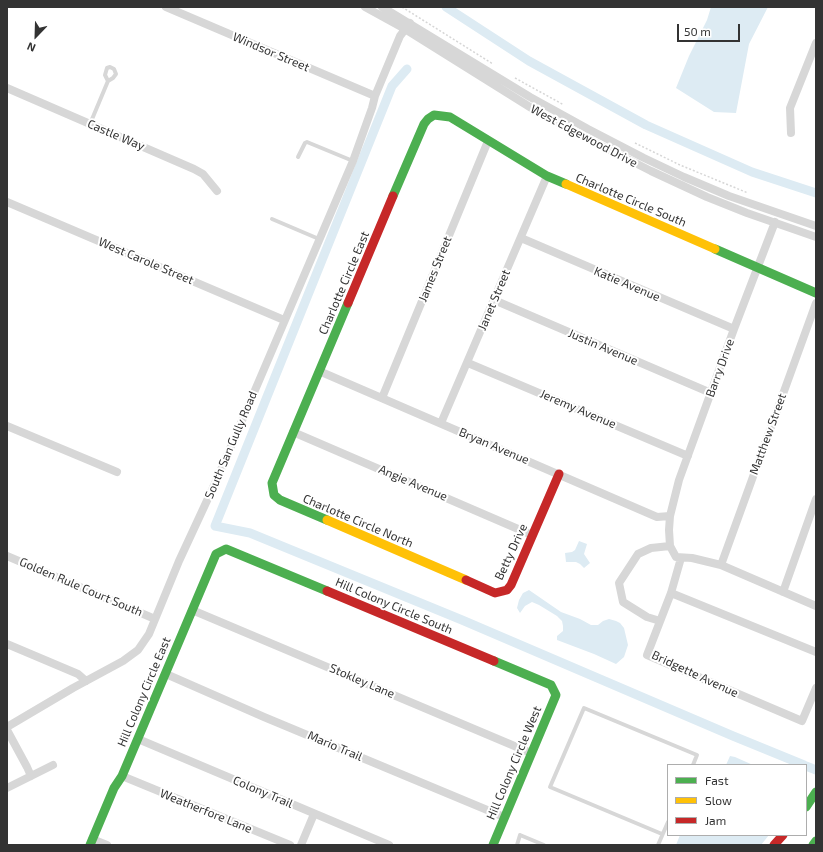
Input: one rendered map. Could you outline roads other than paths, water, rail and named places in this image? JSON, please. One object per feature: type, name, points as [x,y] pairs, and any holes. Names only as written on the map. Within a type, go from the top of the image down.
[{"type":"street","name":"Windsor Street","points":[[166,7],[375,96]]},
{"type":"street","name":"West Edgewood Drive","points":[[364,7],[407,26],[530,97],[644,158],[729,196],[816,226]]},
{"type":"street","name":"West Edgewood Drive","points":[[382,7],[407,26],[533,109],[592,141],[707,197],[747,213],[816,237]]},
{"type":"street","name":"South San Gully Road","points":[[7,727],[122,661],[138,650],[149,634],[179,561],[217,479],[353,161],[375,96],[400,36],[407,26]]},
{"type":"street","points":[[791,133],[790,108],[816,44]]},
{"type":"street","name":"Castle Way","points":[[7,88],[203,174],[217,191]]},
{"type":"street","name":"Charlotte Circle East","points":[[276,472],[424,124],[434,115],[444,115]]},
{"type":"street","name":"Charlotte Circle South","points":[[444,115],[547,176],[816,293]]},
{"type":"street","name":"James Street","points":[[382,398],[488,141]]},
{"type":"street","name":"Janet Street","points":[[441,424],[547,176]]},
{"type":"street","name":"West Carole Street","points":[[7,202],[284,320]]},
{"type":"street","name":"Barry Drive","points":[[670,546],[670,516],[676,490],[734,329],[775,222]]},
{"type":"street","name":"Katie Avenue","points":[[521,238],[734,329]]},
{"type":"street","name":"Justin Avenue","points":[[494,300],[711,393]]},
{"type":"street","name":"Matthew Street","points":[[721,565],[816,303]]},
{"type":"street","name":"Jeremy Avenue","points":[[468,363],[688,456]]},
{"type":"street","name":"Bryan Avenue","points":[[319,372],[657,516],[670,516]]},
{"type":"street","points":[[7,426],[117,472]]},
{"type":"street","name":"Angie Avenue","points":[[293,432],[532,534]]},
{"type":"street","name":"Charlotte Circle North","points":[[276,472],[272,483],[272,489],[274,495],[280,500],[456,576]]},
{"type":"street","name":"Betty Drive","points":[[456,576],[495,593],[507,590],[511,586],[558,474]]},
{"type":"street","points":[[782,592],[816,499]]},
{"type":"street","points":[[660,621],[647,617],[623,602],[620,583],[638,554],[651,548],[670,546],[676,557],[692,558],[721,565],[816,606]]},
{"type":"street","name":"Hill Colony Circle South","points":[[221,550],[226,549],[232,551],[551,684],[554,690]]},
{"type":"street","name":"Hill Colony Circle East","points":[[91,842],[114,788],[122,776],[216,554],[221,550]]},
{"type":"street","name":"Golden Rule Court South","points":[[7,556],[155,619]]},
{"type":"street","name":"Bridgette Avenue","points":[[680,558],[671,593],[647,655],[802,721],[816,688]]},
{"type":"street","points":[[671,593],[816,652]]},
{"type":"street","name":"Stokley Lane","points":[[192,610],[516,746],[531,754]]},
{"type":"street","points":[[7,644],[78,674],[86,681]]},
{"type":"street","name":"Mario Trail","points":[[166,674],[264,717],[504,817]]},
{"type":"street","name":"Hill Colony Circle West","points":[[493,845],[555,699],[554,690]]},
{"type":"street","points":[[7,730],[31,776]]},
{"type":"street","name":"Colony Trail","points":[[138,739],[389,845]]},
{"type":"street","points":[[7,788],[53,765]]},
{"type":"street","name":"Weatherfore Lane","points":[[122,776],[290,845]]},
{"type":"street","points":[[807,806],[816,792]]},
{"type":"street","points":[[301,845],[314,814]]},
{"type":"street","points":[[774,845],[782,836]]},
{"type":"street","points":[[813,845],[816,841]]},
{"type":"street","points":[[91,842],[107,845]]},
{"type":"lane","points":[[90,124],[108,81]]},
{"type":"lane","points":[[298,156],[307,142],[353,161]]},
{"type":"lane","points":[[272,219],[319,240]]},
{"type":"lane","points":[[662,834],[550,787],[584,708],[697,755],[693,764]]},
{"type":"lane","points":[[658,845],[667,824]]},
{"type":"lane","points":[[516,845],[520,835],[544,845]]},
{"type":"waterway","points":[[446,7],[529,61],[646,125],[752,172],[816,193]]},
{"type":"waterway","points":[[407,69],[392,86],[215,526],[250,533],[462,620],[802,764]]},
{"type":"waterway","points":[[807,766],[816,770]]}]
